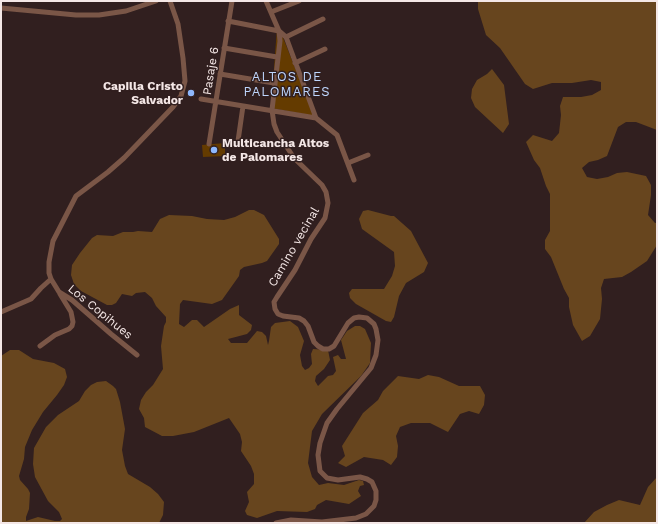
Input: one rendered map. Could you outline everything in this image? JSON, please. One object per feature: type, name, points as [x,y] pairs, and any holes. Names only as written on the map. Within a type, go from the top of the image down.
[{"type":"street","points":[[1,8],[76,16],[99,15],[126,11],[156,1]]},
{"type":"street","name":"Los Copihues","points":[[137,355],[72,300],[59,292],[51,279],[49,268],[52,246],[76,196],[124,158],[181,96],[184,81],[183,58],[178,24],[170,1]]},
{"type":"street","name":"Pasaje 6","points":[[209,144],[232,1]]},
{"type":"street","points":[[266,1],[279,31],[280,41],[272,110]]},
{"type":"street","points":[[272,12],[299,1]]},
{"type":"street","points":[[286,37],[323,19]]},
{"type":"street","points":[[228,21],[279,31],[286,37],[316,118]]},
{"type":"street","points":[[224,48],[278,57]]},
{"type":"street","points":[[295,63],[325,49]]},
{"type":"street","points":[[220,74],[274,83]]},
{"type":"street","points":[[201,98],[316,118],[337,135],[354,180]]},
{"type":"street","points":[[238,141],[243,106]]},
{"type":"street","name":"Camino vecinal","points":[[272,110],[277,132],[299,164],[322,185],[326,192],[328,203],[325,218],[311,239],[295,270],[276,297],[274,302],[275,310],[278,314],[283,316],[300,318],[304,321],[308,326],[314,342],[323,349],[329,349],[334,346],[350,321],[359,317],[367,318],[374,324],[378,340],[376,355],[370,368],[337,409],[328,423],[320,443],[318,455],[320,471],[327,478],[338,480],[360,477],[372,482],[376,494],[374,506],[366,514],[356,518],[322,522],[296,520],[276,523]]},
{"type":"street","points":[[348,163],[368,155]]},
{"type":"street","points":[[1,312],[31,299],[51,279]]},
{"type":"street","points":[[40,346],[55,335],[69,329],[72,326],[73,322],[71,312],[59,292]]},
{"type":"shaded area","points":[[478,1],[657,1],[657,130],[636,122],[626,122],[618,127],[607,156],[589,162],[582,168],[587,177],[597,179],[608,177],[617,173],[627,172],[646,176],[651,185],[648,215],[655,223],[657,223],[657,245],[647,261],[631,272],[622,277],[604,279],[601,288],[602,299],[600,319],[590,336],[582,341],[573,325],[569,307],[569,298],[551,257],[545,249],[545,240],[550,231],[550,194],[540,168],[534,160],[526,142],[533,135],[552,141],[559,133],[561,115],[560,106],[563,97],[581,97],[592,95],[601,90],[601,82],[591,80],[572,83],[552,83],[533,89],[525,84],[500,48],[486,35],[478,9]]},
{"type":"shaded area","points":[[277,28],[282,35],[314,116],[271,108]]},
{"type":"shaded area","points":[[492,69],[504,85],[509,124],[503,133],[475,107],[471,98],[472,89],[477,80]]},
{"type":"shaded area","name":"Multicancha Altos de Palomares","points":[[225,143],[225,156],[203,157],[202,145]]},
{"type":"shaded area","points":[[249,210],[254,210],[264,215],[279,239],[279,244],[267,261],[244,267],[240,270],[239,276],[222,300],[212,304],[183,300],[180,304],[179,324],[184,327],[192,320],[197,320],[204,327],[230,309],[239,305],[239,315],[252,325],[251,330],[247,334],[228,339],[231,343],[247,343],[257,331],[262,332],[266,336],[268,345],[271,327],[275,323],[290,321],[298,327],[304,341],[300,355],[302,366],[305,370],[312,364],[311,354],[313,349],[328,350],[330,360],[324,369],[316,376],[315,381],[318,386],[328,376],[333,375],[336,371],[333,357],[338,355],[341,359],[346,359],[341,340],[347,331],[355,326],[360,326],[365,329],[371,343],[370,363],[361,376],[322,414],[312,431],[308,463],[312,477],[319,485],[328,483],[344,485],[359,480],[363,481],[364,485],[360,486],[358,491],[361,496],[349,504],[326,500],[317,505],[315,509],[307,512],[277,511],[257,518],[247,515],[245,511],[249,502],[247,492],[254,484],[254,474],[251,466],[241,451],[242,442],[240,434],[229,418],[194,432],[173,436],[162,436],[145,427],[144,418],[139,409],[141,400],[163,369],[161,346],[166,322],[166,317],[156,306],[152,298],[145,292],[136,293],[132,296],[122,294],[116,303],[107,305],[81,291],[74,284],[71,275],[72,265],[92,238],[97,235],[113,236],[123,232],[152,232],[160,219],[169,215],[224,220],[235,217]]},
{"type":"shaded area","points":[[368,210],[394,216],[411,231],[428,263],[424,272],[406,283],[399,296],[394,317],[391,322],[386,321],[356,304],[350,298],[349,293],[352,289],[384,289],[392,276],[395,266],[394,252],[362,229],[359,219],[363,211]]},
{"type":"shaded area","points":[[10,350],[19,350],[33,359],[54,363],[65,369],[67,377],[64,385],[43,412],[32,430],[25,447],[24,459],[19,476],[20,480],[30,493],[29,509],[26,521],[38,517],[55,521],[60,521],[62,519],[59,512],[48,501],[35,477],[33,464],[34,448],[46,427],[58,415],[79,401],[91,385],[97,382],[106,381],[116,389],[120,402],[125,429],[122,450],[128,474],[150,487],[164,502],[163,515],[159,523],[1,523],[1,356]]},
{"type":"shaded area","points":[[428,375],[439,377],[459,386],[480,386],[485,395],[484,405],[479,414],[469,411],[460,414],[448,432],[430,423],[411,423],[400,427],[396,436],[398,446],[397,457],[391,465],[383,460],[364,457],[346,467],[338,463],[345,456],[342,446],[363,413],[378,400],[383,391],[398,376],[419,379]]},
{"type":"shaded area","points":[[657,477],[657,523],[584,523],[594,512],[619,500],[640,505],[648,487]]},
{"type":"place","name":"Capilla Cristo Salvador","points":[[191,93]]},
{"type":"place","name":"Multicancha Altos de Palomares","points":[[214,150]]},
{"type":"district","name":"ALTOS DE PALOMARES","points":[[287,84]]}]
